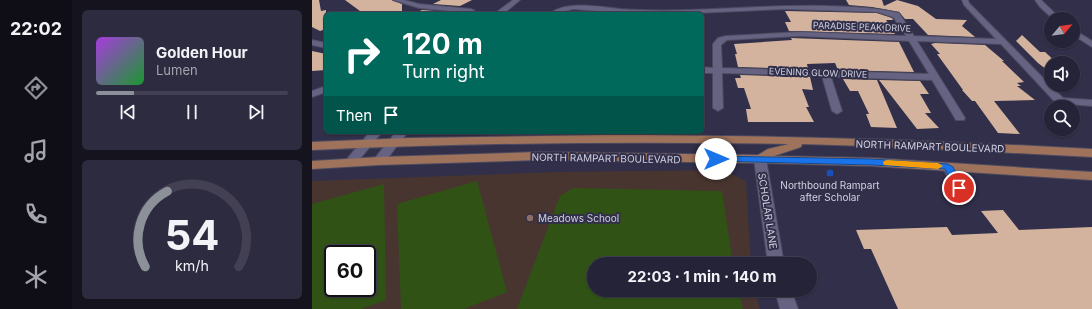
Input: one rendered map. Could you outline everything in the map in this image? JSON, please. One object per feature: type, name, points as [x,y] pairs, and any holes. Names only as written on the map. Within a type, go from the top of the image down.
[{"type":"main road","name":"NORTH RAMPART BOULEVARD","points":[[312,146],[394,142],[627,138],[1010,148],[1092,154]]},
{"type":"main road","points":[[760,159],[772,152],[812,142]]},
{"type":"main road","name":"NORTH RAMPART BOULEVARD","points":[[312,165],[379,161],[538,156],[760,159],[872,162],[1092,176]]},
{"type":"street","points":[[396,0],[419,6],[470,11]]},
{"type":"street","points":[[501,12],[517,0]]},
{"type":"street","points":[[756,0],[762,8]]},
{"type":"street","points":[[965,0],[966,4],[1060,101],[1092,103]]},
{"type":"street","points":[[1038,0],[1049,12]]},
{"type":"street","points":[[556,12],[564,8],[572,7],[635,12]]},
{"type":"street","points":[[671,12],[762,8],[802,8],[877,10],[891,13],[896,15],[912,39],[960,118]]},
{"type":"street","name":"PARADISE PEAK DRIVE","points":[[718,70],[717,44],[726,38],[800,34],[1002,42]]},
{"type":"street","points":[[1080,36],[1092,45]]},
{"type":"street","points":[[312,42],[324,45]]},
{"type":"street","name":"EVENING GLOW DRIVE","points":[[704,70],[935,76]]},
{"type":"street","points":[[718,70],[718,108]]},
{"type":"street","points":[[825,72],[837,111]]},
{"type":"street","points":[[312,94],[324,90]]},
{"type":"street","points":[[350,163],[374,134]]},
{"type":"street","points":[[379,161],[400,134]]},
{"type":"street","name":"SCHOLAR LANE","points":[[760,159],[775,257]]},
{"type":"street","points":[[948,167],[963,196]]},
{"type":"street","points":[[785,297],[789,309]]},
{"type":"shaded area","name":"Meadows School","points":[[723,170],[746,181],[751,257],[587,257],[587,297],[757,297],[760,309],[312,309],[312,181],[557,172]]},
{"type":"green space","points":[[477,181],[507,292],[464,309],[401,309],[397,204]]},
{"type":"green space","points":[[384,184],[386,300],[361,309],[312,309],[312,204]]},
{"type":"green space","points":[[573,188],[722,191],[732,257],[587,257],[587,297],[740,297],[743,309],[517,309],[560,196]]},
{"type":"building","points":[[312,0],[319,0],[321,11],[326,10],[326,12],[324,12],[324,30],[320,31],[312,27]]},
{"type":"building","points":[[345,0],[392,0],[402,4],[402,12],[361,12]]},
{"type":"building","points":[[441,0],[472,0],[460,6],[433,4]]},
{"type":"building","points":[[846,0],[882,0],[884,6],[897,0],[918,6],[936,19],[967,20],[962,26],[975,37],[928,35],[913,19],[905,19],[899,12],[872,7],[849,5]]},
{"type":"building","points":[[422,10],[449,12],[418,12]]},
{"type":"building","points":[[785,11],[877,13],[892,18],[893,20],[886,20],[895,34],[789,31],[785,22],[791,22]]},
{"type":"building","points":[[1022,35],[1040,52],[1045,52],[1049,56],[1044,56],[1044,68],[1038,63],[1016,41]]},
{"type":"building","points":[[791,38],[899,42],[914,72],[838,70],[835,63],[807,64],[808,69],[738,67],[735,54],[737,54],[734,44],[792,40]]},
{"type":"building","points":[[931,44],[985,45],[1004,61],[1002,61],[1024,82],[1017,83],[1021,86],[1017,86],[1035,100],[994,101],[1020,134],[998,133],[975,101],[972,101],[962,90],[937,54],[940,54]]},
{"type":"building","points":[[312,51],[324,54],[324,70],[312,71]]},
{"type":"building","points":[[740,75],[810,77],[813,90],[802,89],[809,107],[806,107],[814,122],[748,122],[746,109],[751,109],[744,88],[738,88],[735,78],[741,78]]},
{"type":"building","points":[[843,79],[877,80],[897,128],[871,127],[866,114],[869,114],[858,91],[850,91]]},
{"type":"building","points":[[879,80],[920,81],[929,94],[920,94],[931,113],[925,113],[939,128],[917,129]]},
{"type":"building","points":[[1003,210],[1019,230],[1092,227],[1092,309],[898,309],[871,249],[864,249],[856,230],[947,227],[952,235],[998,233],[981,211]]},
{"type":"slow traffic","points":[[887,163],[938,166]]},
{"type":"place","name":"Northbound Rampart after Scholar","points":[[830,173]]},
{"type":"place","name":"Meadows School","points":[[530,218]]},
{"type":"route","points":[[716,159],[872,162],[948,167],[959,188]]}]
